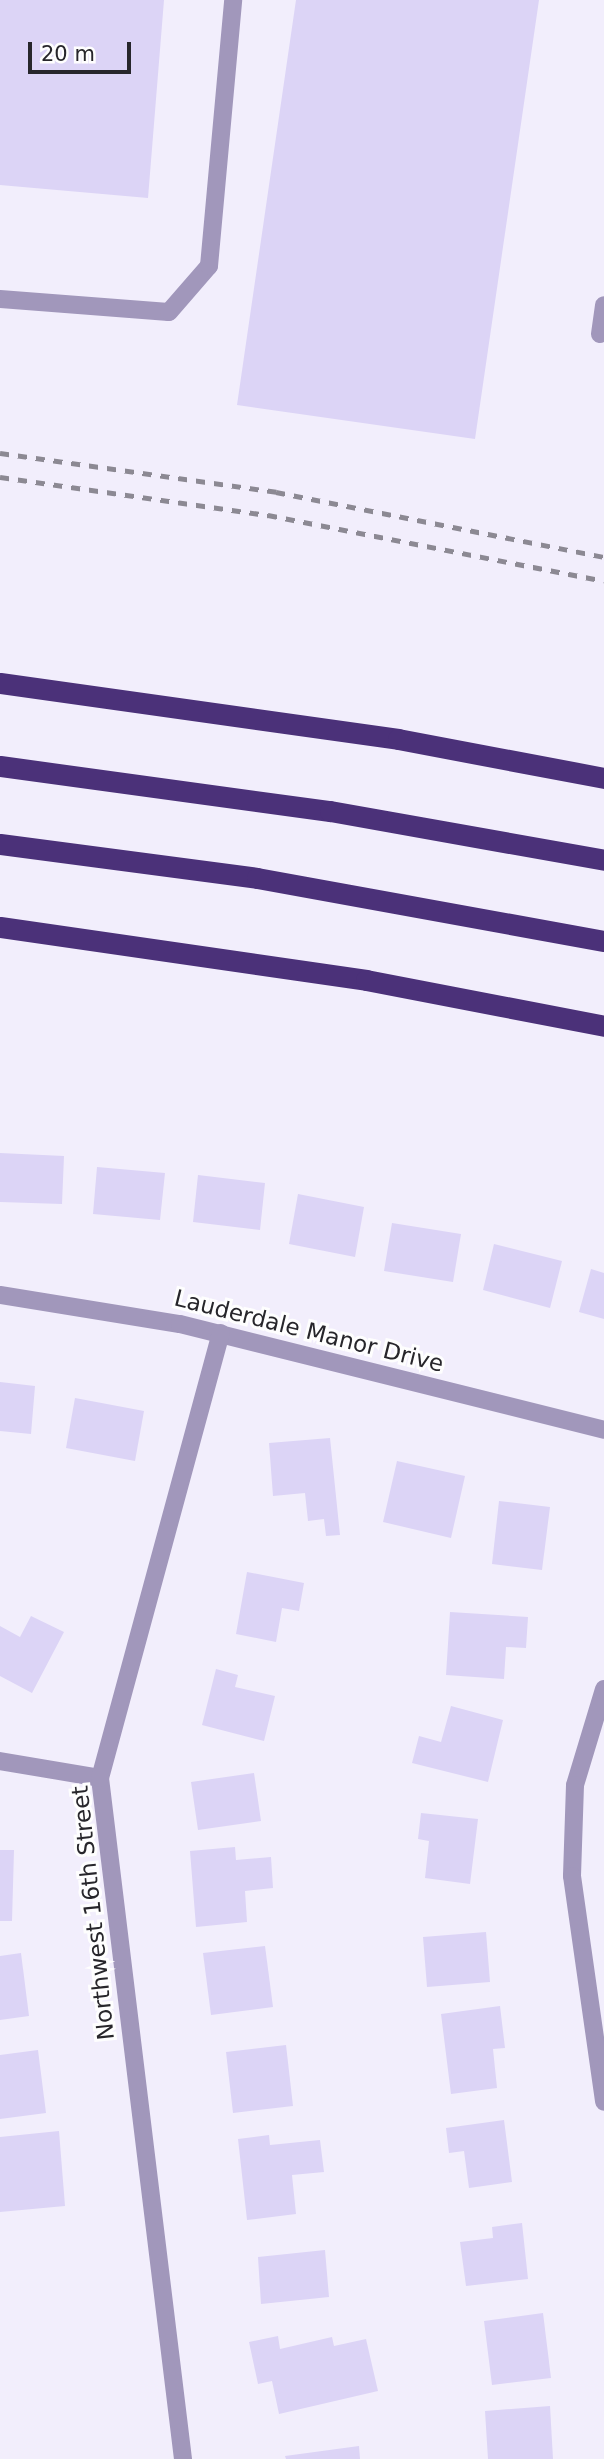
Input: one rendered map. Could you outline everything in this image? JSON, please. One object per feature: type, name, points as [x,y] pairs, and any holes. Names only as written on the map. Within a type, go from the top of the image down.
[{"type":"highway","points":[[0,683],[398,739],[604,778]]},
{"type":"highway","points":[[0,766],[330,811],[604,860]]},
{"type":"highway","points":[[0,844],[257,878],[604,941]]},
{"type":"highway","points":[[0,927],[353,978],[604,1026]]},
{"type":"street","points":[[0,299],[169,312],[209,266],[233,0]]},
{"type":"street","points":[[600,334],[604,305]]},
{"type":"street","name":"Lauderdale Manor Drive","points":[[0,1295],[221,1333],[604,1430]]},
{"type":"street","name":"Northwest 16th Street","points":[[183,2459],[100,1778],[221,1333]]},
{"type":"street","points":[[604,1689],[575,1786],[572,1876],[604,2102]]},
{"type":"street","points":[[0,1761],[100,1778]]},
{"type":"building","points":[[0,0],[164,0],[148,198],[0,185]]},
{"type":"building","points":[[296,0],[539,0],[475,439],[237,405]]},
{"type":"building","points":[[0,1153],[64,1156],[62,1204],[0,1202]]},
{"type":"building","points":[[97,1167],[165,1173],[160,1220],[93,1214]]},
{"type":"building","points":[[198,1175],[265,1183],[260,1230],[193,1222]]},
{"type":"building","points":[[298,1194],[364,1207],[355,1257],[289,1244]]},
{"type":"building","points":[[392,1223],[461,1234],[453,1282],[384,1271]]},
{"type":"building","points":[[494,1244],[562,1261],[550,1308],[483,1290]]},
{"type":"building","points":[[591,1269],[604,1273],[604,1319],[579,1312]]},
{"type":"building","points":[[0,1382],[35,1386],[31,1434],[0,1431]]},
{"type":"building","points":[[75,1398],[144,1411],[135,1461],[66,1448]]},
{"type":"building","points":[[330,1438],[340,1535],[326,1536],[324,1519],[308,1521],[305,1493],[273,1496],[269,1443]]},
{"type":"building","points":[[397,1461],[465,1476],[451,1538],[383,1522]]},
{"type":"building","points":[[499,1501],[550,1507],[542,1570],[492,1564]]},
{"type":"building","points":[[247,1572],[304,1583],[299,1611],[282,1608],[276,1642],[236,1634]]},
{"type":"building","points":[[450,1612],[528,1617],[526,1648],[506,1647],[504,1679],[446,1675]]},
{"type":"building","points":[[31,1616],[64,1632],[32,1693],[0,1676],[0,1626],[20,1637]]},
{"type":"building","points":[[216,1669],[238,1675],[235,1687],[275,1696],[264,1741],[202,1725]]},
{"type":"building","points":[[451,1706],[503,1720],[488,1782],[412,1763],[419,1736],[441,1742]]},
{"type":"building","points":[[254,1773],[261,1821],[198,1830],[191,1782]]},
{"type":"building","points":[[421,1813],[478,1819],[470,1884],[425,1878],[429,1841],[418,1839]]},
{"type":"building","points":[[235,1847],[236,1860],[271,1857],[273,1888],[245,1891],[247,1922],[196,1927],[190,1851]]},
{"type":"building","points":[[0,1850],[14,1850],[12,1921],[0,1921]]},
{"type":"building","points":[[486,1932],[490,1982],[427,1987],[423,1937]]},
{"type":"building","points":[[265,1946],[273,2007],[211,2015],[203,1953]]},
{"type":"building","points":[[21,1953],[29,2016],[0,2020],[0,1956]]},
{"type":"building","points":[[500,2006],[505,2048],[493,2049],[497,2088],[451,2094],[441,2014]]},
{"type":"building","points":[[286,2045],[293,2106],[233,2113],[226,2052]]},
{"type":"building","points":[[38,2050],[46,2113],[0,2119],[0,2055]]},
{"type":"building","points":[[504,2120],[512,2182],[469,2188],[464,2151],[449,2153],[446,2128]]},
{"type":"building","points":[[59,2131],[65,2206],[0,2212],[0,2137]]},
{"type":"building","points":[[269,2135],[270,2145],[320,2140],[324,2172],[292,2175],[296,2214],[247,2220],[238,2139]]},
{"type":"building","points":[[522,2223],[528,2279],[466,2286],[460,2242],[493,2238],[492,2227]]},
{"type":"building","points":[[325,2250],[329,2297],[261,2304],[258,2257]]},
{"type":"building","points":[[543,2313],[551,2378],[492,2385],[484,2321]]},
{"type":"building","points":[[278,2336],[280,2349],[332,2337],[334,2346],[366,2339],[378,2391],[279,2414],[272,2381],[258,2384],[249,2342]]},
{"type":"building","points":[[550,2406],[553,2459],[488,2459],[485,2411]]},
{"type":"building","points":[[359,2446],[360,2459],[286,2459],[285,2456]]},
{"type":"railway","points":[[0,453],[276,492],[604,557]]},
{"type":"railway","points":[[0,477],[268,515],[604,581]]}]
